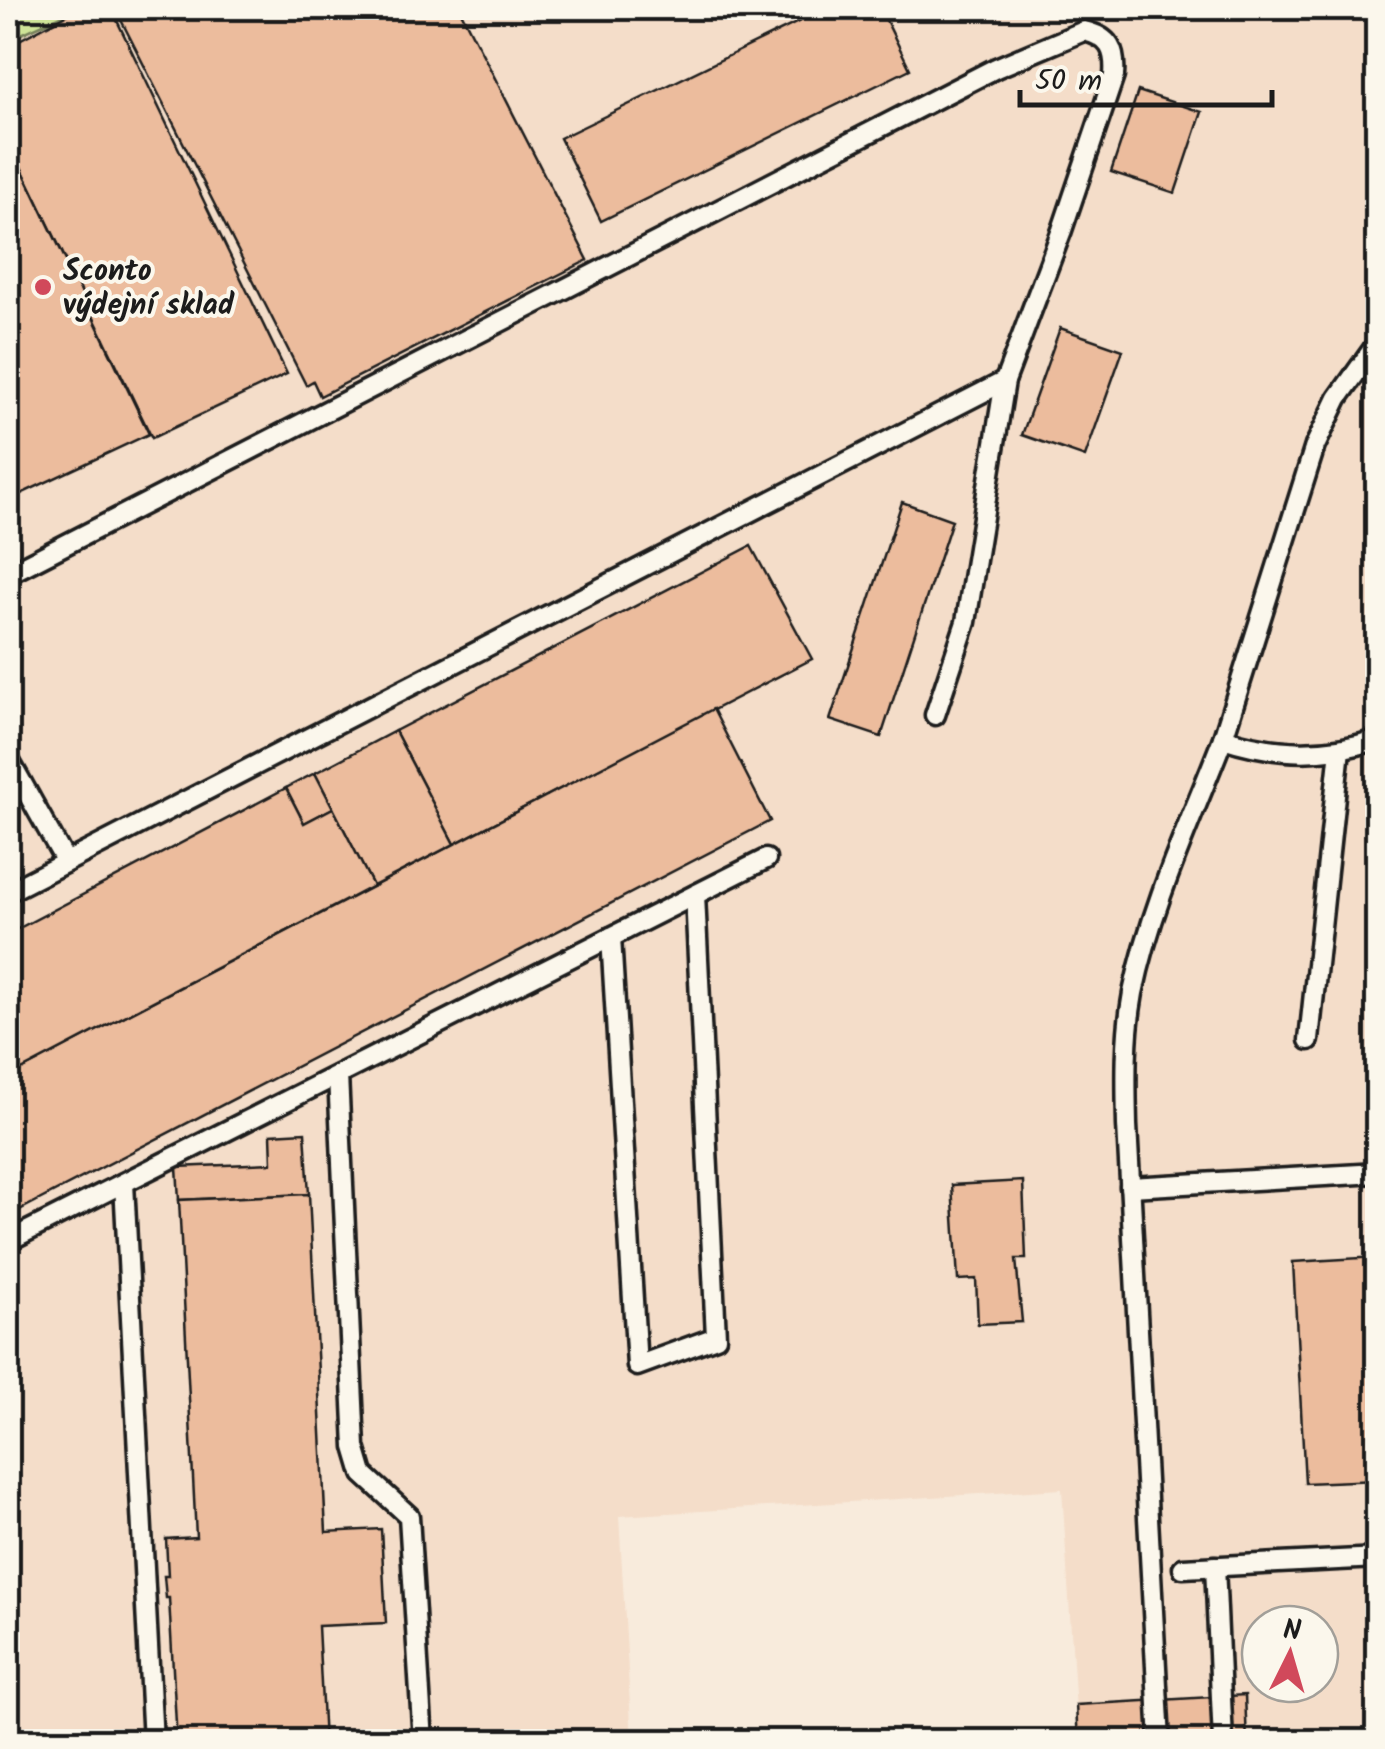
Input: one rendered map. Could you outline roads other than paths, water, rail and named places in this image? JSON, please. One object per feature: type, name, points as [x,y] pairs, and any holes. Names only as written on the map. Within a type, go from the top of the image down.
[{"type":"lane","points":[[8,574],[996,68],[1067,36],[1084,31],[1098,34],[1116,56],[1114,76],[1068,214],[1005,381],[993,435],[969,606],[935,715]]},
{"type":"lane","points":[[1160,1742],[1126,1084],[1133,996],[1158,906],[1223,738],[1315,446],[1338,398],[1378,342]]},
{"type":"lane","points":[[8,892],[1005,381]]},
{"type":"lane","points":[[1223,738],[1272,752],[1340,749],[1378,739]]},
{"type":"lane","points":[[1309,1040],[1340,749]]},
{"type":"lane","points":[[8,758],[66,862]]},
{"type":"lane","points":[[8,1241],[766,859]]},
{"type":"lane","points":[[611,937],[637,1366],[716,1337],[696,895]]},
{"type":"lane","points":[[338,1075],[355,1446],[362,1474],[410,1516],[422,1742]]},
{"type":"lane","points":[[1130,1187],[1378,1174]]},
{"type":"lane","points":[[124,1183],[153,1742]]},
{"type":"lane","points":[[1183,1568],[1378,1558]]},
{"type":"lane","points":[[1216,1566],[1223,1742]]},
{"type":"place","name":"Sconto výdejní sklad","points":[[43,287]]}]
